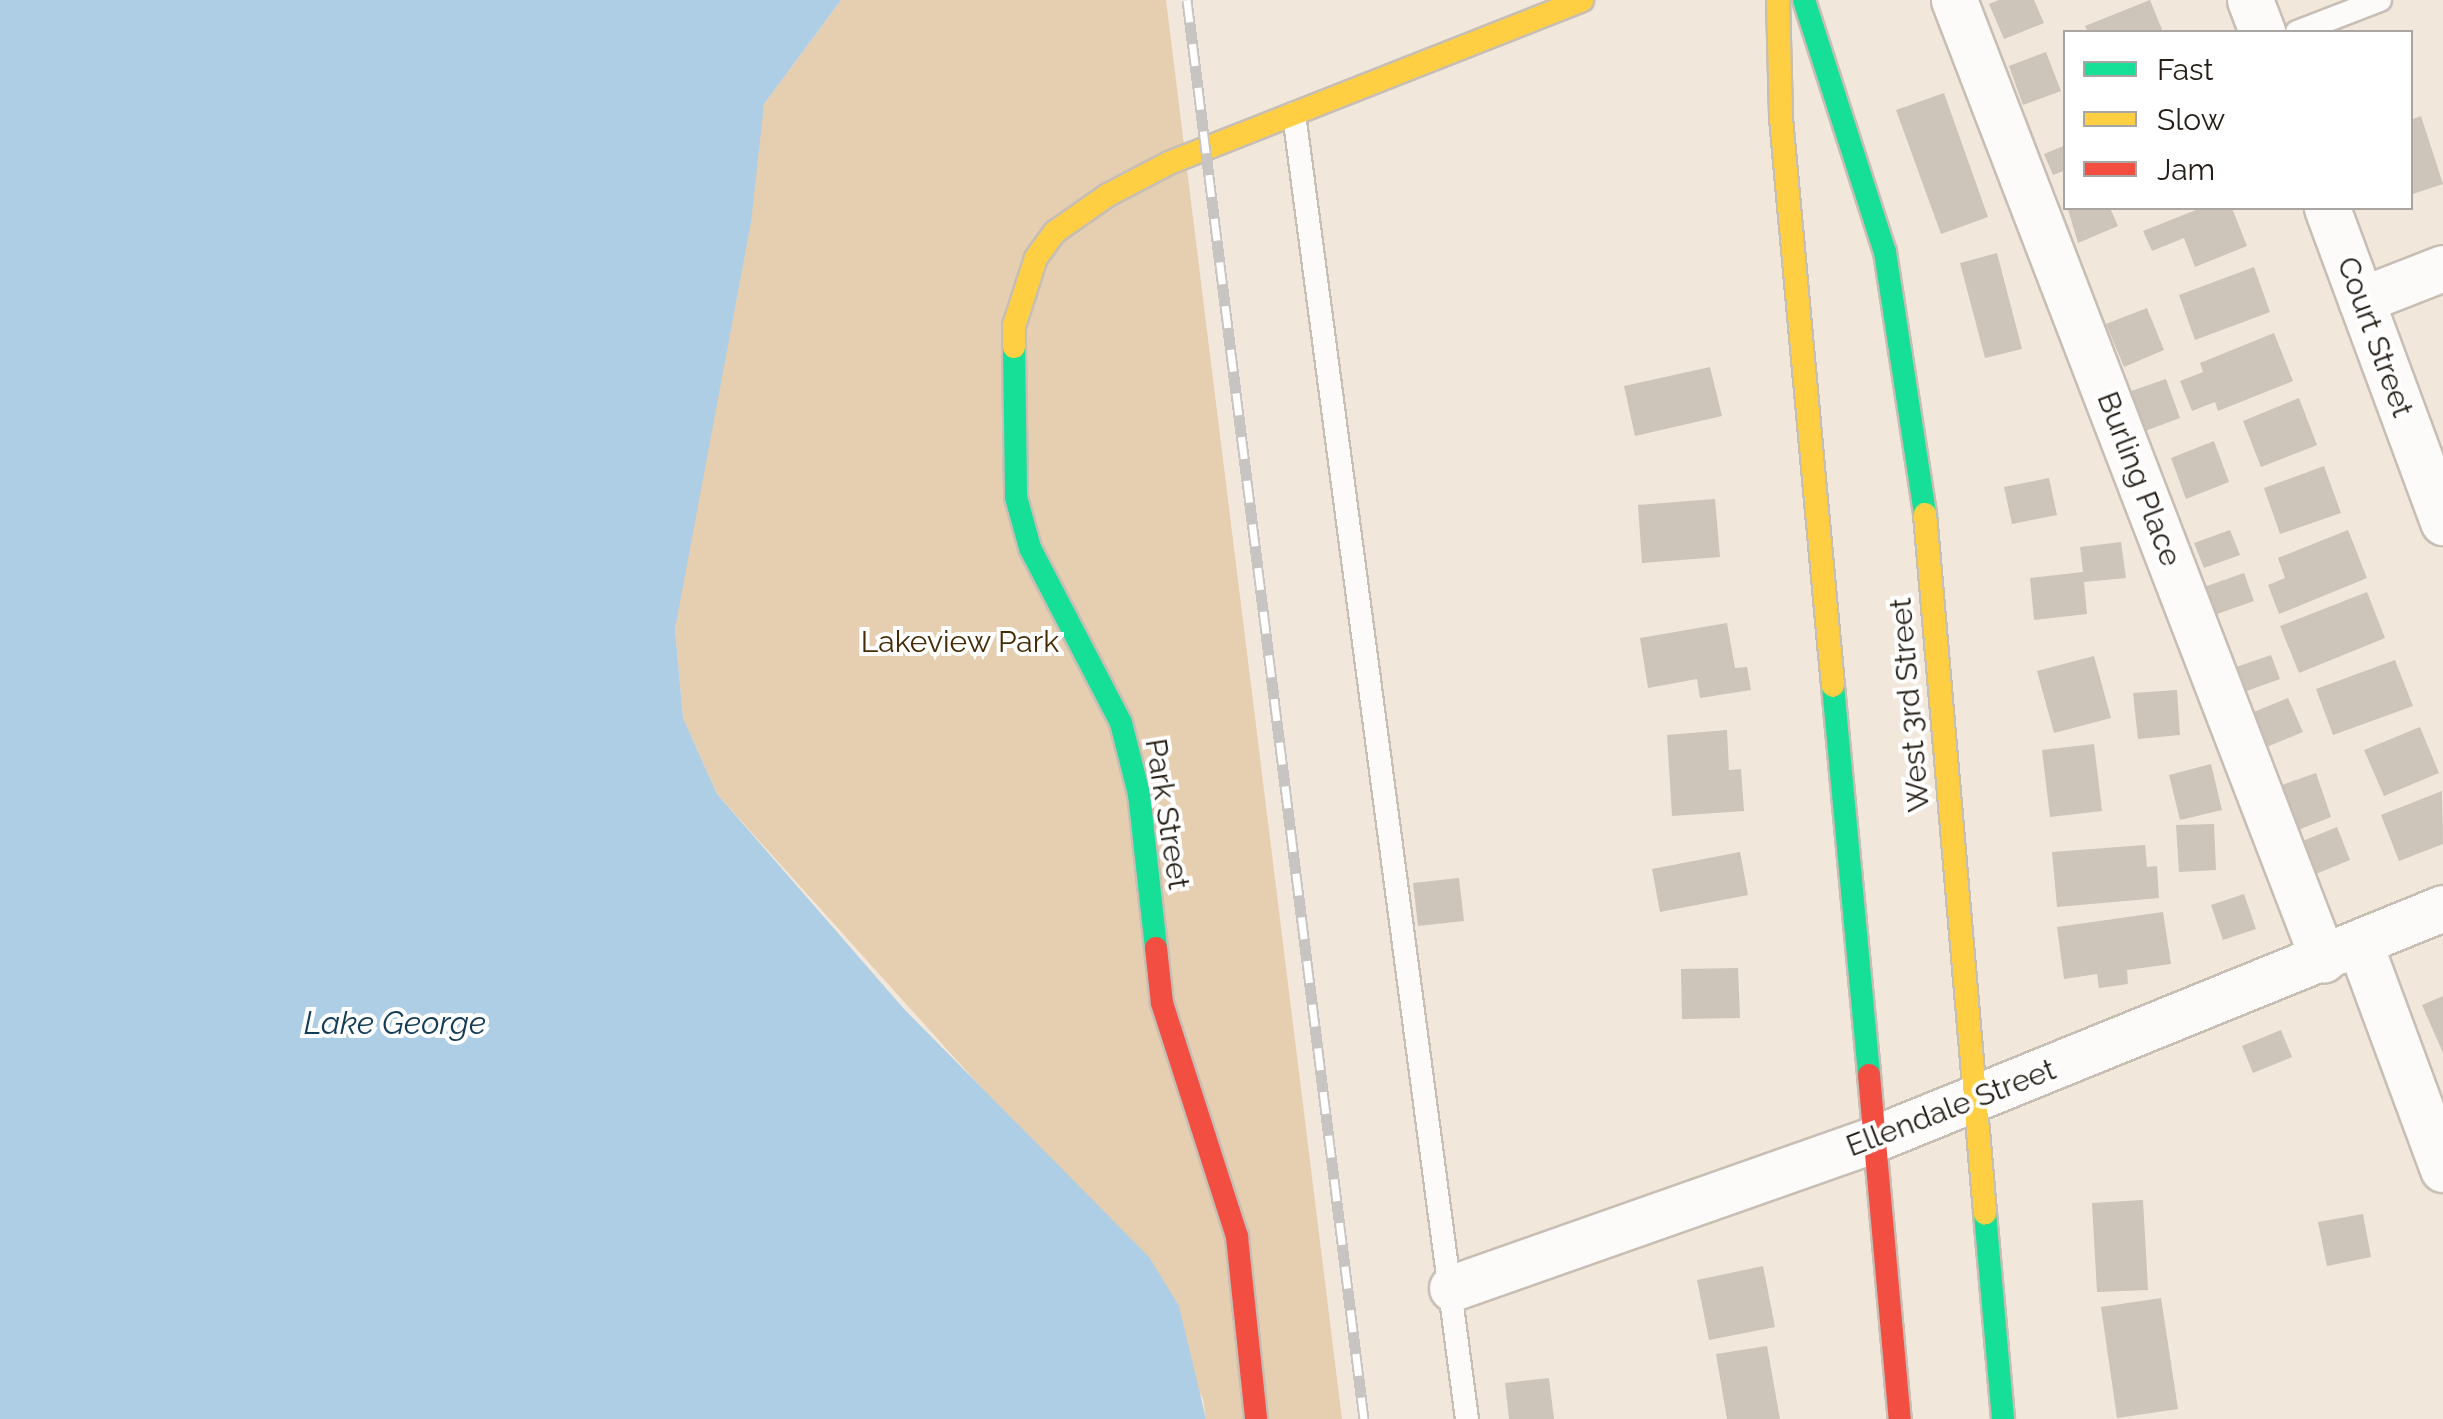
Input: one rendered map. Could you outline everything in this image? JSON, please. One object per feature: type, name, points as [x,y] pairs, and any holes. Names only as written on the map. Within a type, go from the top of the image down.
[{"type":"street","name":"Park Street","points":[[1256,1419],[1237,1237],[1162,1003],[1138,794],[1122,723],[1030,548],[1016,497],[1014,326],[1036,258],[1055,232],[1108,196],[1206,150],[1582,0]]},
{"type":"street","points":[[1778,0],[1781,118],[1900,1419]]},
{"type":"street","name":"West 3rd Street","points":[[1804,0],[1885,252],[1921,464],[1972,1102],[2003,1419]]},
{"type":"street","name":"Burling Place","points":[[1954,0],[2342,952],[2443,1168]]},
{"type":"street","points":[[2250,0],[2261,30]]},
{"type":"street","name":"Court Street","points":[[2328,210],[2443,522]]},
{"type":"street","points":[[2361,300],[2443,268]]},
{"type":"street","name":"Ellendale Street","points":[[1452,1288],[1972,1102],[2443,908]]},
{"type":"lane","points":[[2302,30],[2380,0]]},
{"type":"lane","points":[[1294,114],[1467,1419]]},
{"type":"green space","name":"Lakeview Park","points":[[841,0],[1166,0],[1342,1419],[1206,1419],[1203,1398],[1016,1126],[717,794],[683,718],[675,629],[764,104]]},
{"type":"water","name":"Lake George","points":[[0,0],[841,0],[764,104],[751,222],[675,629],[683,718],[717,794],[904,1009],[1149,1257],[1179,1306],[1206,1419],[0,1419]]},
{"type":"building","points":[[1999,0],[2034,0],[2044,23],[2004,39],[1989,4]]},
{"type":"building","points":[[2150,0],[2162,30],[2087,30],[2085,26]]},
{"type":"building","points":[[2046,52],[2061,91],[2023,105],[2009,66]]},
{"type":"building","points":[[1944,93],[1988,217],[1941,234],[1896,110]]},
{"type":"building","points":[[2421,116],[2443,184],[2413,194],[2413,119]]},
{"type":"building","points":[[2063,146],[2063,171],[2053,175],[2044,154]]},
{"type":"building","points":[[2068,210],[2111,210],[2118,226],[2078,243]]},
{"type":"building","points":[[2196,210],[2233,210],[2247,246],[2195,267],[2184,238],[2152,251],[2143,231]]},
{"type":"building","points":[[1997,253],[2022,349],[1985,358],[1960,263]]},
{"type":"building","points":[[2254,267],[2270,312],[2195,340],[2179,295]]},
{"type":"building","points":[[2147,308],[2164,350],[2124,367],[2106,324]]},
{"type":"building","points":[[2274,333],[2293,381],[2218,411],[2215,402],[2192,411],[2180,381],[2203,372],[2200,363]]},
{"type":"building","points":[[1710,367],[1722,416],[1635,436],[1624,386]]},
{"type":"building","points":[[2166,379],[2180,418],[2145,431],[2131,391]]},
{"type":"building","points":[[2299,398],[2317,445],[2261,467],[2243,421]]},
{"type":"building","points":[[2214,441],[2229,482],[2186,499],[2171,458]]},
{"type":"building","points":[[2324,466],[2341,513],[2280,534],[2264,488]]},
{"type":"building","points":[[2049,478],[2057,515],[2012,524],[2004,487]]},
{"type":"building","points":[[1715,499],[1720,557],[1642,563],[1638,505]]},
{"type":"building","points":[[2230,530],[2240,555],[2204,568],[2194,543]]},
{"type":"building","points":[[2348,530],[2367,578],[2279,614],[2268,585],[2285,578],[2278,558]]},
{"type":"building","points":[[2121,542],[2126,578],[2084,582],[2087,614],[2034,620],[2030,578],[2083,572],[2080,547]]},
{"type":"building","points":[[2244,573],[2254,601],[2214,615],[2204,587]]},
{"type":"building","points":[[2367,592],[2385,638],[2299,673],[2280,626]]},
{"type":"building","points":[[1727,623],[1735,668],[1747,667],[1751,690],[1700,698],[1697,679],[1648,688],[1640,638]]},
{"type":"building","points":[[2271,655],[2280,679],[2244,692],[2236,667]]},
{"type":"building","points":[[2094,656],[2111,718],[2054,733],[2037,671]]},
{"type":"building","points":[[2395,660],[2413,706],[2333,735],[2316,689]]},
{"type":"building","points":[[2177,690],[2180,735],[2138,739],[2133,693]]},
{"type":"building","points":[[2288,698],[2303,732],[2264,748],[2249,714]]},
{"type":"building","points":[[2420,727],[2439,773],[2384,796],[2364,750]]},
{"type":"building","points":[[1727,730],[1729,770],[1741,769],[1744,811],[1672,816],[1667,735]]},
{"type":"building","points":[[2094,744],[2102,811],[2050,817],[2042,750]]},
{"type":"building","points":[[2211,764],[2222,810],[2180,820],[2169,775]]},
{"type":"building","points":[[2316,773],[2331,817],[2298,830],[2282,785]]},
{"type":"building","points":[[2442,791],[2443,844],[2399,861],[2381,815]]},
{"type":"building","points":[[2214,824],[2216,870],[2179,872],[2176,825]]},
{"type":"building","points":[[2337,827],[2350,860],[2311,876],[2298,843]]},
{"type":"building","points":[[2145,845],[2147,867],[2157,866],[2159,898],[2057,907],[2052,852]]},
{"type":"building","points":[[1740,852],[1748,895],[1660,912],[1652,869]]},
{"type":"building","points":[[1459,878],[1464,921],[1418,926],[1413,883]]},
{"type":"building","points":[[2244,894],[2256,929],[2223,940],[2211,905]]},
{"type":"building","points":[[2163,912],[2171,964],[2127,970],[2128,984],[2099,988],[2097,974],[2064,979],[2057,927]]},
{"type":"building","points":[[1738,968],[1740,1018],[1682,1019],[1681,969]]},
{"type":"building","points":[[2443,996],[2443,1053],[2422,1005]]},
{"type":"building","points":[[2281,1030],[2292,1057],[2253,1073],[2242,1046]]},
{"type":"building","points":[[2143,1200],[2148,1290],[2097,1292],[2092,1203]]},
{"type":"building","points":[[2363,1214],[2371,1257],[2327,1266],[2318,1222]]},
{"type":"building","points":[[1763,1266],[1775,1327],[1709,1340],[1697,1280]]},
{"type":"building","points":[[2161,1298],[2178,1409],[2117,1418],[2101,1307]]},
{"type":"building","points":[[1767,1346],[1780,1419],[1727,1419],[1716,1354]]},
{"type":"building","points":[[1549,1378],[1554,1419],[1509,1419],[1505,1383]]},
{"type":"railway","points":[[1187,0],[1364,1419]]},
{"type":"traffic: fast","points":[[1804,0],[1885,252],[1925,514]]},
{"type":"traffic: fast","points":[[1014,347],[1016,497],[1030,548],[1121,723],[1139,794],[1156,948]]},
{"type":"traffic: fast","points":[[1833,686],[1869,1075]]},
{"type":"traffic: fast","points":[[1985,1213],[2003,1419]]},
{"type":"traffic: slow","points":[[1014,347],[1014,326],[1036,258],[1055,232],[1108,195],[1169,163],[1582,0]]},
{"type":"traffic: slow","points":[[1778,0],[1781,118],[1833,686]]},
{"type":"traffic: slow","points":[[1925,514],[1985,1213]]},
{"type":"traffic: jam","points":[[1156,948],[1162,1003],[1237,1237],[1256,1419]]},
{"type":"traffic: jam","points":[[1869,1075],[1900,1419]]}]
